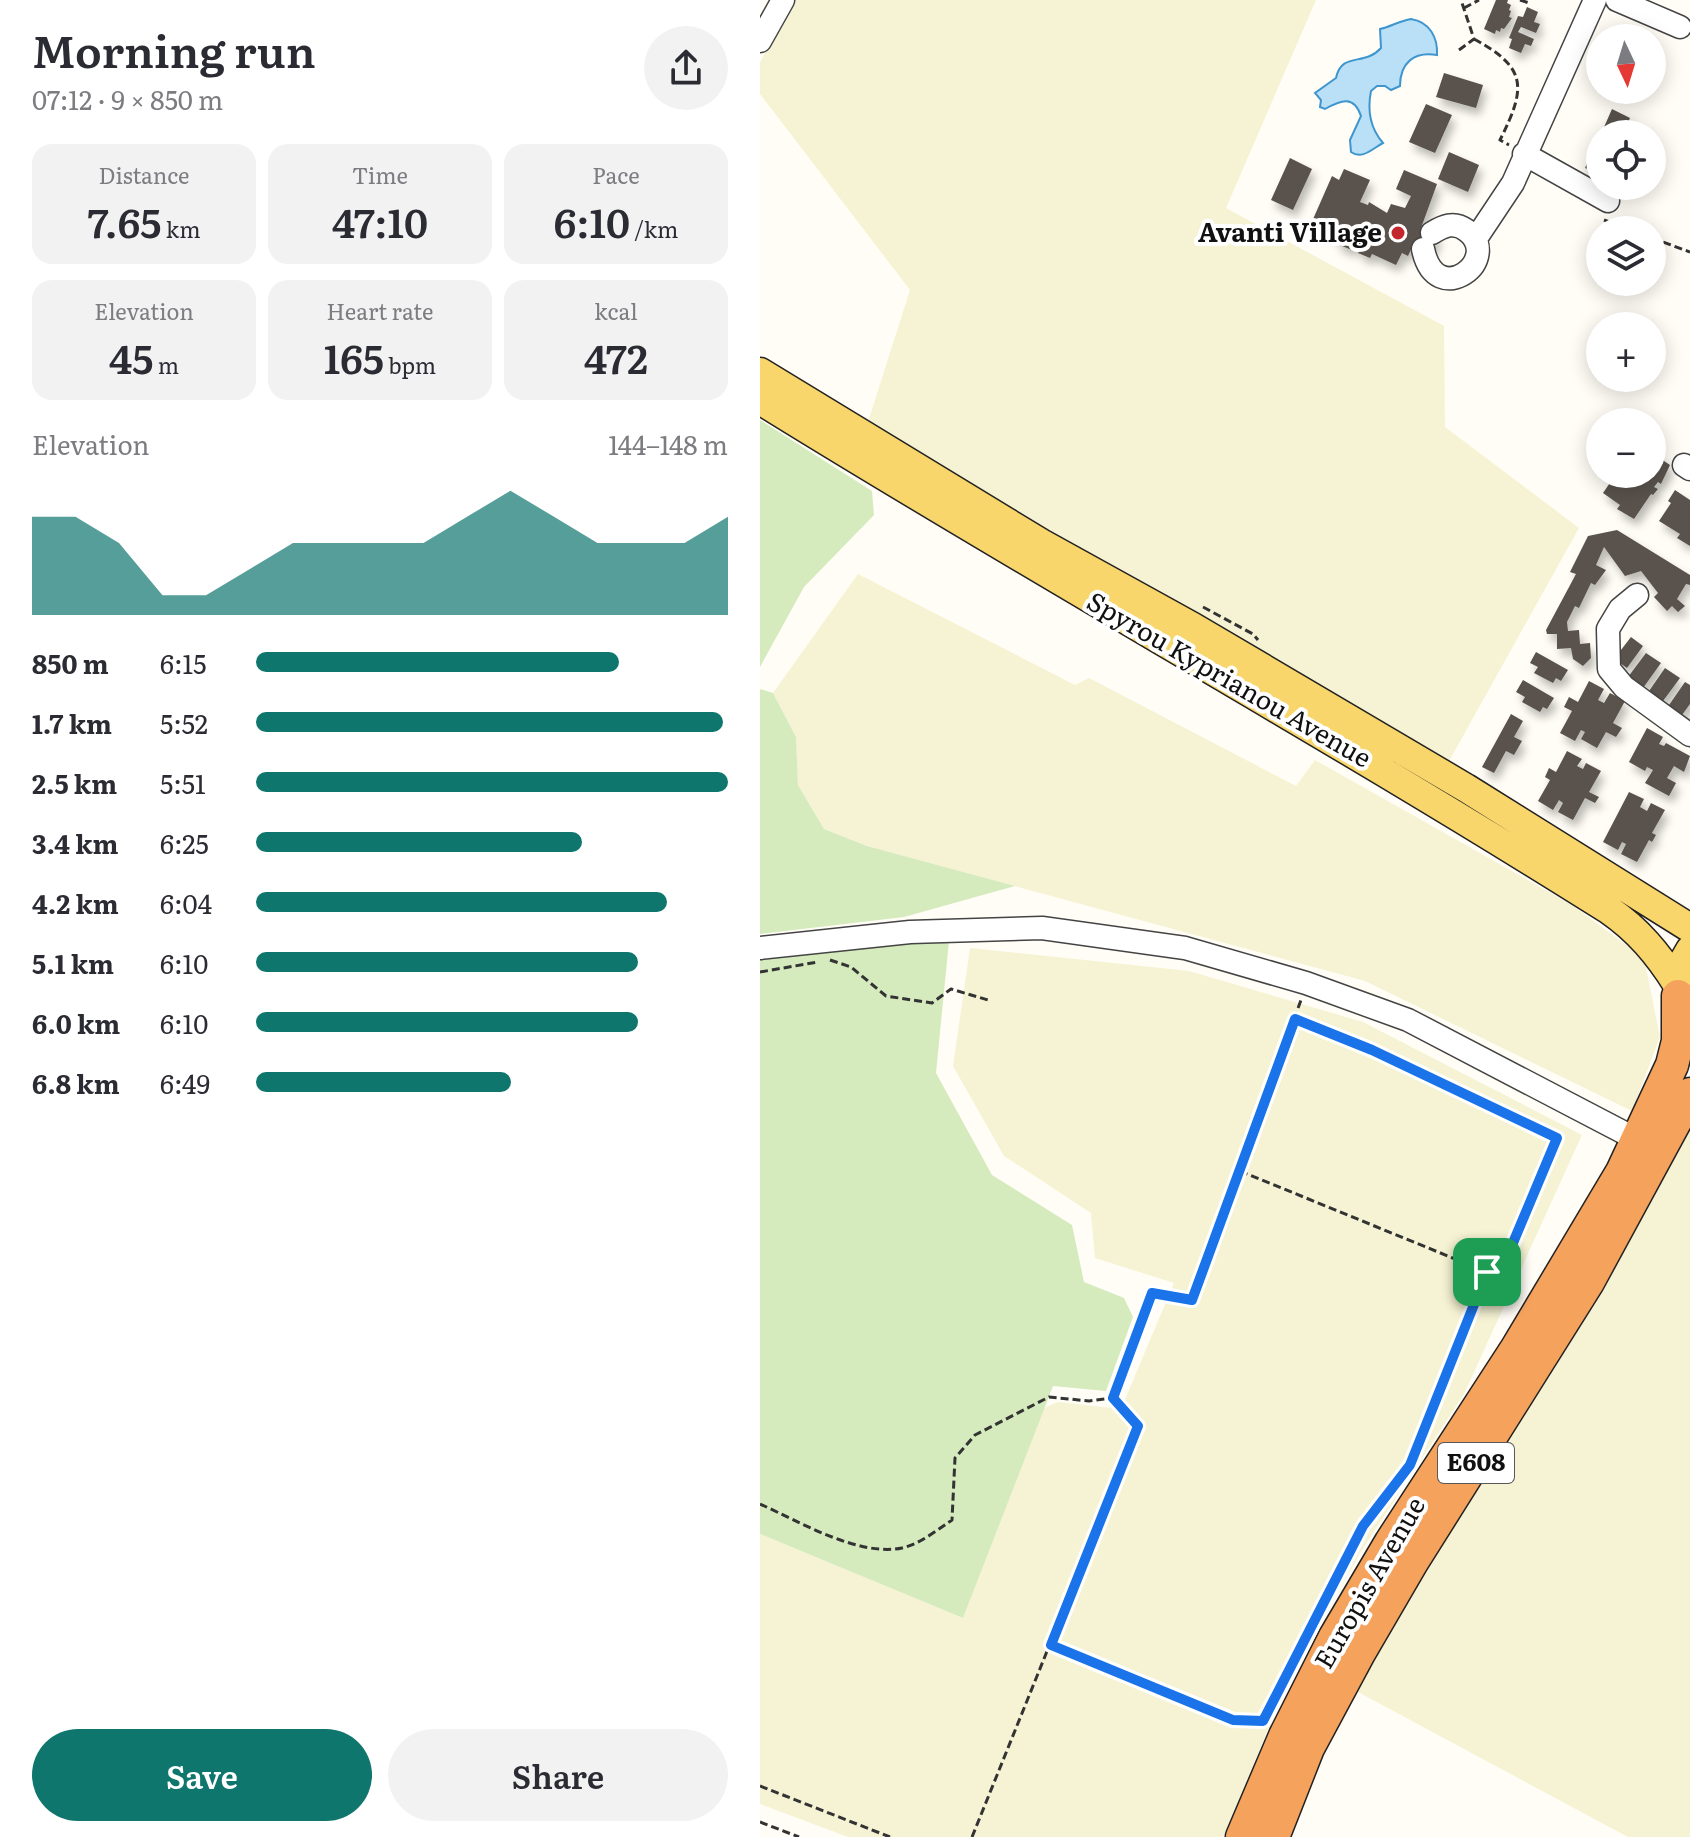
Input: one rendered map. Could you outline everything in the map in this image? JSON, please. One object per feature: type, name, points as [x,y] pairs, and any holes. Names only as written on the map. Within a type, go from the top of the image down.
[{"type":"highway","name":"Europis Avenue","points":[[1242,1837],[1285,1736],[1335,1637],[1391,1542],[1562,1275],[1622,1172],[1672,1065],[1682,999]]},
{"type":"highway","name":"Europis Avenue","points":[[1273,1837],[1308,1748],[1359,1653],[1412,1562],[1588,1282],[1690,1094]]},
{"type":"main road","name":"Spyrou Kyprianou Avenue","points":[[760,372],[1041,543],[1193,627],[1453,780],[1690,928]]},
{"type":"main road","name":"Spyrou Kyprianou Avenue","points":[[760,400],[1085,596],[1438,803],[1609,910],[1649,944],[1682,999]]},
{"type":"main road","points":[[1682,999],[1679,969],[1690,950]]},
{"type":"street","points":[[760,41],[783,0]]},
{"type":"street","points":[[1475,240],[1462,227],[1443,226],[1428,241],[1426,263],[1431,270],[1446,278],[1469,271],[1474,264],[1477,256],[1475,240],[1513,183],[1595,0]]},
{"type":"street","points":[[1617,0],[1680,27]]},
{"type":"street","points":[[1524,154],[1608,201]]},
{"type":"street","points":[[1637,595],[1620,609],[1608,629],[1609,669],[1624,687],[1690,735]]},
{"type":"street","points":[[760,948],[910,932],[1042,928],[1185,948],[1306,983],[1408,1020],[1638,1140]]},
{"type":"path","points":[[1461,0],[1474,39],[1498,52],[1514,69],[1519,88],[1515,111],[1500,140],[1524,154]]},
{"type":"path","points":[[1464,8],[1479,0]]},
{"type":"path","points":[[1520,0],[1529,3]]},
{"type":"path","points":[[1459,50],[1474,39]]},
{"type":"path","points":[[1666,243],[1690,252]]},
{"type":"path","points":[[760,972],[828,960],[851,967],[886,996],[932,1003],[951,989],[988,1000]]},
{"type":"path","points":[[1113,1398],[1152,1293],[1192,1300],[1306,983]]},
{"type":"path","points":[[1240,1171],[1487,1272],[1502,1269],[1557,1138],[1372,1050],[1295,1019]]},
{"type":"path","points":[[1310,1632],[1363,1526],[1410,1465],[1487,1272]]},
{"type":"path","points":[[760,1504],[853,1546],[902,1548],[952,1520],[955,1458],[975,1435],[1049,1397],[1089,1401],[1113,1398]]},
{"type":"path","points":[[972,1837],[1138,1426],[1113,1398]]},
{"type":"path","points":[[1051,1645],[1233,1720],[1263,1721],[1271,1710]]},
{"type":"path","points":[[760,1786],[890,1837]]},
{"type":"path","points":[[760,1822],[799,1837]]},
{"type":"shaded area","points":[[795,0],[1316,0],[1226,208],[1444,326],[1445,427],[1579,528],[1448,763],[867,425],[910,290],[760,94],[760,62]]},
{"type":"shaded area","points":[[858,574],[1075,685],[1089,678],[1296,786],[1315,760],[1572,905],[1644,958],[1660,1037],[1632,1111],[1365,981],[867,846],[824,829],[798,785],[796,737],[773,693]]},
{"type":"shaded area","points":[[970,948],[1189,971],[1363,1022],[1582,1135],[1464,1394],[1360,1553],[1283,1694],[1223,1837],[848,1837],[760,1804],[760,1534],[963,1618],[1042,1409],[1058,1402],[1121,1409],[1174,1283],[1095,1258],[1091,1213],[1004,1156],[953,1066]]},
{"type":"shaded area","points":[[1690,1123],[1690,1837],[1628,1837],[1358,1692],[1394,1616],[1553,1371],[1648,1204]]},
{"type":"green space","points":[[760,420],[872,491],[874,515],[804,587],[760,667]]},
{"type":"green space","points":[[760,689],[773,693],[796,737],[798,785],[824,829],[867,846],[1015,886],[904,917],[760,934]]},
{"type":"green space","points":[[949,941],[936,1073],[992,1175],[1072,1225],[1084,1282],[1124,1298],[1133,1317],[1106,1391],[1053,1386],[963,1618],[760,1534],[760,958]]},
{"type":"water","points":[[1411,19],[1432,32],[1437,55],[1422,55],[1410,60],[1403,71],[1400,86],[1391,90],[1377,86],[1371,91],[1371,119],[1383,143],[1367,153],[1355,154],[1351,152],[1350,140],[1361,116],[1358,109],[1346,101],[1325,109],[1320,107],[1321,100],[1315,93],[1336,78],[1343,65],[1368,57],[1381,48],[1380,29]]},
{"type":"building","points":[[1496,0],[1508,0],[1507,3],[1511,5],[1509,17],[1512,18],[1504,29],[1501,28],[1500,32],[1496,30],[1495,34],[1484,29]]},
{"type":"building","points":[[1527,7],[1538,12],[1534,22],[1540,24],[1536,33],[1521,27],[1518,32],[1534,39],[1531,46],[1525,44],[1521,53],[1509,48],[1512,39],[1509,38],[1518,16],[1523,17]]},
{"type":"building","points":[[1444,73],[1483,85],[1476,108],[1436,97]]},
{"type":"building","points":[[1426,104],[1452,115],[1435,153],[1409,142]]},
{"type":"building","points":[[1612,109],[1630,118],[1629,120],[1607,120]]},
{"type":"building","points":[[1449,152],[1479,165],[1468,192],[1438,179]]},
{"type":"building","points":[[1290,158],[1312,169],[1293,210],[1271,200]]},
{"type":"building","points":[[1344,169],[1370,180],[1360,202],[1368,205],[1369,202],[1387,213],[1391,204],[1405,208],[1411,196],[1396,189],[1404,170],[1437,184],[1421,228],[1438,236],[1431,252],[1413,245],[1408,256],[1402,253],[1396,265],[1372,254],[1370,258],[1358,253],[1360,249],[1354,246],[1352,250],[1337,244],[1339,238],[1310,226],[1332,176],[1339,180]]},
{"type":"building","points":[[1606,488],[1658,489],[1634,519],[1617,509],[1620,505],[1603,493]]},
{"type":"building","points":[[1675,490],[1690,500],[1690,546],[1677,538],[1680,534],[1659,521],[1671,503],[1668,501]]},
{"type":"building","points":[[1617,530],[1690,575],[1690,585],[1686,584],[1677,599],[1685,606],[1678,612],[1672,606],[1667,611],[1654,597],[1658,593],[1641,571],[1625,576],[1604,547],[1596,565],[1606,570],[1595,585],[1591,583],[1579,608],[1575,606],[1567,622],[1568,631],[1579,630],[1580,644],[1590,643],[1591,658],[1583,666],[1573,659],[1571,648],[1557,649],[1557,634],[1547,634],[1546,630],[1576,574],[1570,572],[1588,536]]},
{"type":"building","points":[[1631,637],[1643,646],[1627,668],[1614,659]]},
{"type":"building","points":[[1536,652],[1568,670],[1561,681],[1556,678],[1553,683],[1534,673],[1538,667],[1530,663]]},
{"type":"building","points":[[1646,653],[1661,663],[1643,688],[1628,677]]},
{"type":"building","points":[[1665,668],[1680,678],[1663,701],[1649,691]]},
{"type":"building","points":[[1523,680],[1554,698],[1547,709],[1543,707],[1540,712],[1522,702],[1525,697],[1516,692]]},
{"type":"building","points":[[1589,681],[1604,689],[1598,700],[1604,703],[1610,693],[1625,701],[1613,723],[1622,728],[1616,737],[1606,732],[1597,748],[1581,739],[1585,732],[1581,730],[1575,741],[1560,733],[1572,711],[1564,707],[1569,697],[1578,702]]},
{"type":"building","points":[[1685,682],[1690,685],[1690,704],[1682,715],[1669,705]]},
{"type":"building","points":[[1511,714],[1523,721],[1514,737],[1522,741],[1514,755],[1506,751],[1494,773],[1482,767]]},
{"type":"building","points":[[1647,728],[1663,737],[1659,744],[1664,746],[1666,743],[1690,756],[1684,772],[1674,766],[1667,778],[1676,783],[1669,796],[1645,783],[1653,770],[1647,767],[1645,771],[1629,762]]},
{"type":"building","points":[[1567,751],[1582,759],[1577,766],[1583,769],[1586,763],[1601,771],[1589,792],[1599,797],[1595,803],[1585,798],[1573,820],[1558,812],[1563,803],[1559,800],[1553,810],[1538,801],[1550,780],[1545,777],[1549,768],[1556,772]]},
{"type":"building","points":[[1629,792],[1644,799],[1640,807],[1647,811],[1651,803],[1665,810],[1652,833],[1656,835],[1652,842],[1649,840],[1637,862],[1621,854],[1626,844],[1622,842],[1618,850],[1603,842]]},
{"type":"place","name":"Avanti Village","points":[[1398,233]]},
{"type":"route","points":[[1295,1019],[1372,1050],[1557,1138],[1502,1269],[1487,1272],[1410,1465],[1363,1526],[1263,1721],[1233,1720],[1051,1645],[1138,1426],[1113,1398],[1152,1293],[1192,1300],[1295,1019]]}]
